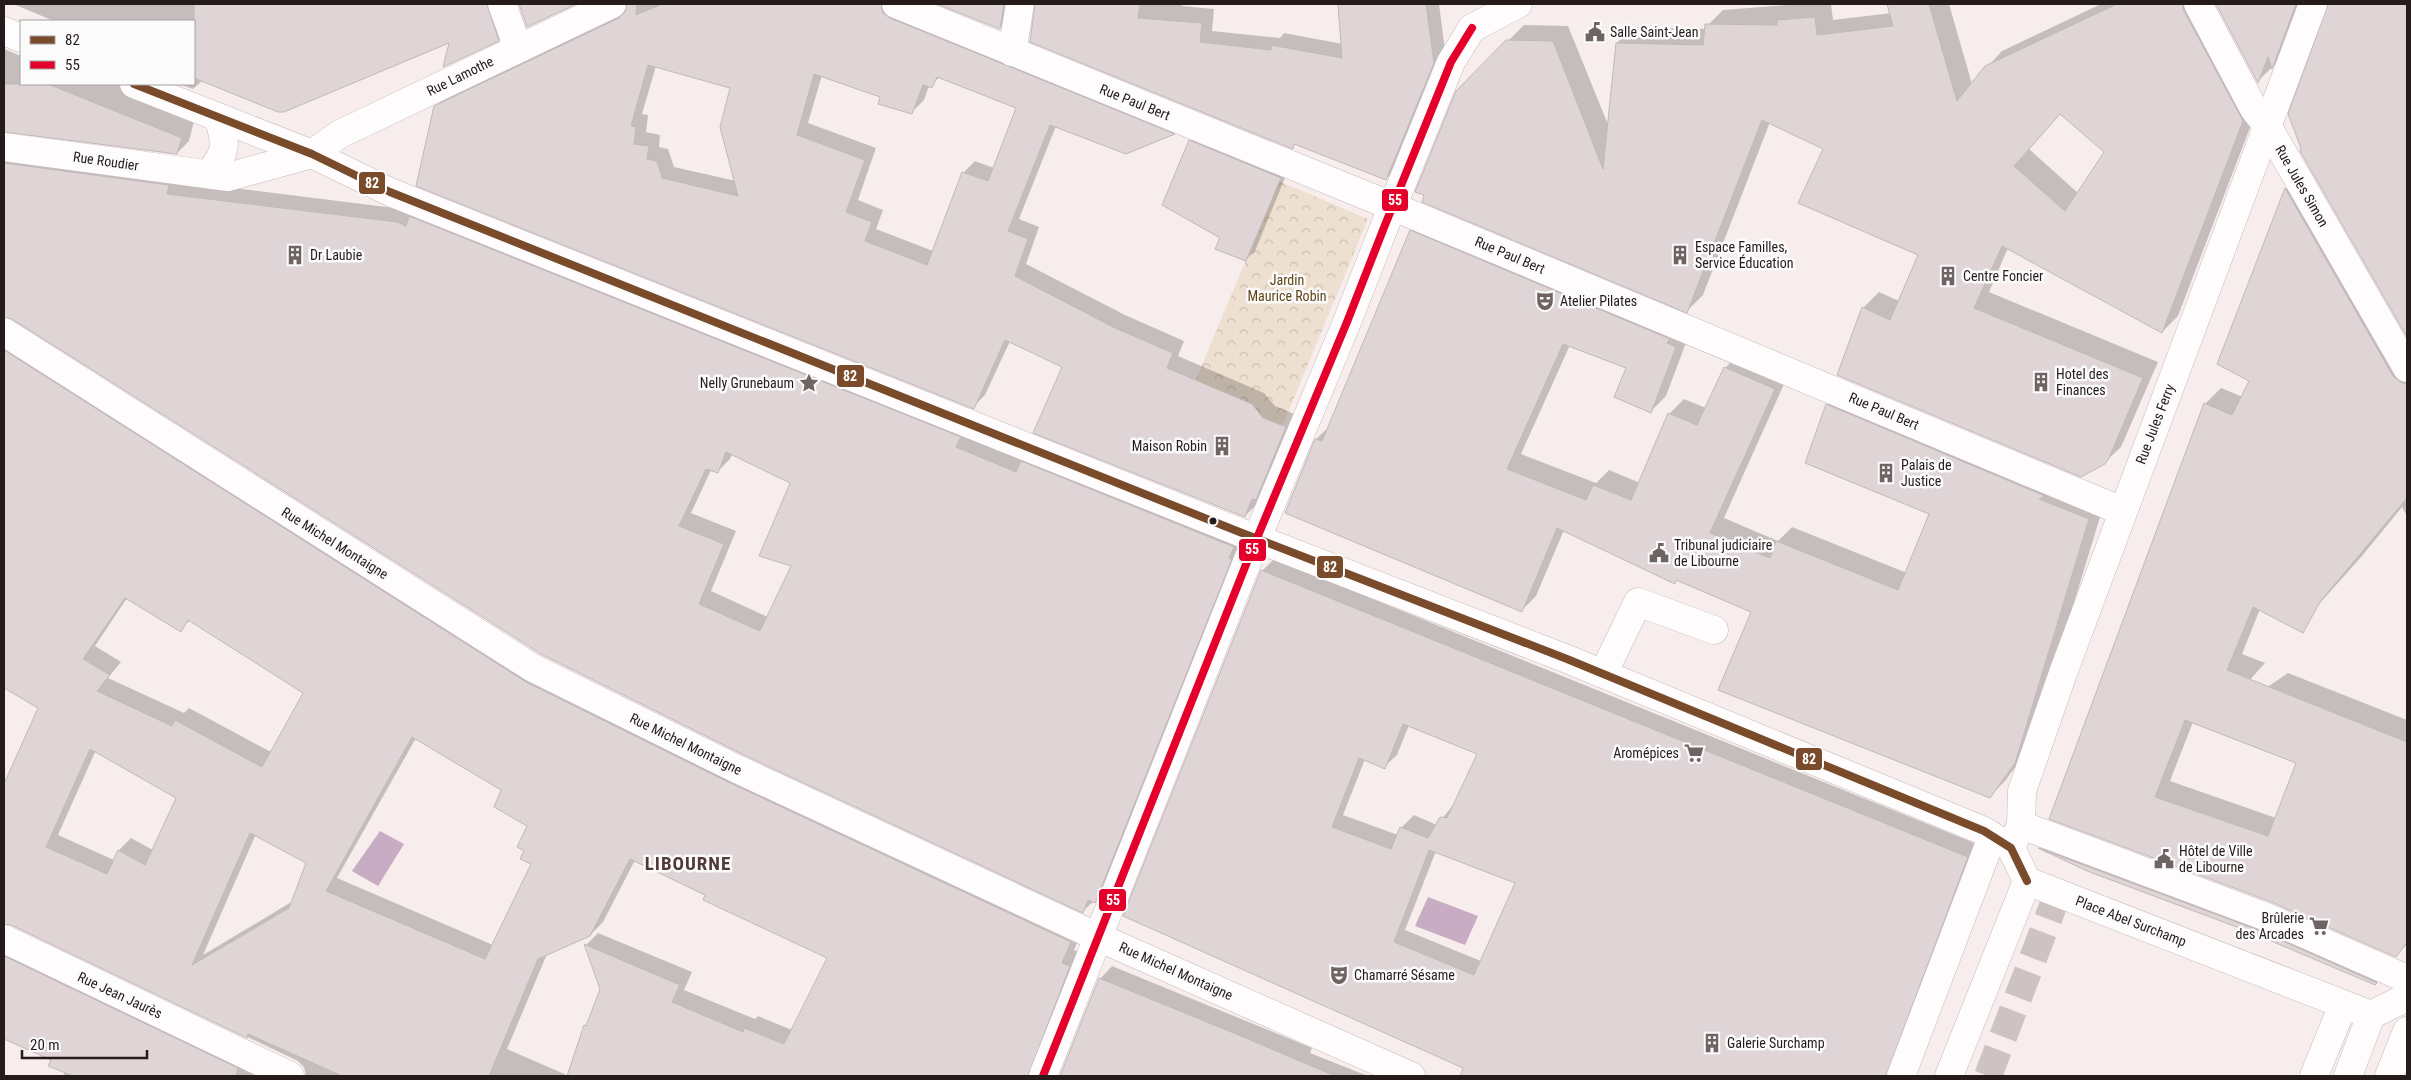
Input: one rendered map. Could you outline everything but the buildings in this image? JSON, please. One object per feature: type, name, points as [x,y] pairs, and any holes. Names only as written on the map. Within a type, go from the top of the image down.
[{"type":"street","points":[[502,4],[518,48]]},
{"type":"street","name":"Rue Paul Bert","points":[[896,4],[1394,207],[2122,511]]},
{"type":"street","points":[[1012,52],[1020,4]]},
{"type":"street","points":[[1043,1076],[1258,537],[1394,207],[1470,16],[1518,4]]},
{"type":"street","name":"Rue Jules Simon","points":[[2198,4],[2254,109],[2268,127],[2407,368]]},
{"type":"street","name":"Rue Jules Ferry","points":[[2008,837],[2022,791],[2122,511],[2313,4]]},
{"type":"street","name":"Rue Lamothe","points":[[312,154],[340,134],[606,5]]},
{"type":"street","points":[[4,31],[20,38]]},
{"type":"street","points":[[137,85],[312,154],[399,196],[1603,674],[1984,831],[2264,916],[2407,979]]},
{"type":"street","points":[[209,174],[222,157],[225,138],[218,117]]},
{"type":"street","name":"Rue Roudier","points":[[4,147],[228,177],[312,154]]},
{"type":"street","name":"Rue Michel Montaigne","points":[[4,332],[532,668],[735,768],[1098,937],[1411,1076]]},
{"type":"street","points":[[1603,674],[1638,602],[1714,630]]},
{"type":"street","points":[[1949,1076],[2027,880],[2008,837]]},
{"type":"street","points":[[1901,1076],[2008,837]]},
{"type":"street","name":"Place Abel Surchamp","points":[[2027,880],[2371,1015]]},
{"type":"street","name":"Rue Jean Jaurès","points":[[4,939],[290,1076]]},
{"type":"street","points":[[2348,1076],[2371,1015],[2407,997]]},
{"type":"street","points":[[2314,1076],[2344,1005]]},
{"type":"street","points":[[2389,1076],[2407,1031]]},
{"type":"green space","name":"Jardin Maurice Robin","points":[[1279,181],[1368,219],[1283,425],[1192,389]]},
{"type":"shaded area","points":[[380,831],[404,844],[378,886],[352,871]]},
{"type":"shaded area","points":[[1428,897],[1478,916],[1465,945],[1415,926]]},
{"type":"tunnel","points":[[1988,1076],[2058,893]]},
{"type":"transit line","name":"55","points":[[1043,1076],[1247,562],[1347,322],[1451,62],[1472,28]]},
{"type":"transit line","name":"82","points":[[137,85],[312,154],[390,192],[1237,531],[1567,659],[1984,831],[2011,848],[2027,881]]},
{"type":"place","name":"Salle Saint-Jean","points":[[1595,32]]},
{"type":"place","name":"Dr Laubie","points":[[295,255]]},
{"type":"place","name":"Espace Familles, Service Éducation","points":[[1680,255]]},
{"type":"place","name":"Centre Foncier","points":[[1948,276]]},
{"type":"place","name":"Atelier Pilates","points":[[1545,301]]},
{"type":"place","name":"Hotel des Finances","points":[[2041,382]]},
{"type":"place","name":"Nelly Grunebaum","points":[[809,383]]},
{"type":"place","name":"Maison Robin","points":[[1222,446]]},
{"type":"place","name":"Palais de Justice","points":[[1886,473]]},
{"type":"place","name":"Tribunal judiciaire de Libourne","points":[[1659,553]]},
{"type":"place","name":"Aromépices","points":[[1694,753]]},
{"type":"place","name":"Hôtel de Ville de Libourne","points":[[2164,859]]},
{"type":"place","name":"Brûlerie des Arcades","points":[[2319,926]]},
{"type":"place","name":"Chamarré Sésame","points":[[1339,975]]},
{"type":"place","name":"Galerie Surchamp","points":[[1712,1043]]},
{"type":"district","name":"LIBOURNE","points":[[688,863]]}]
